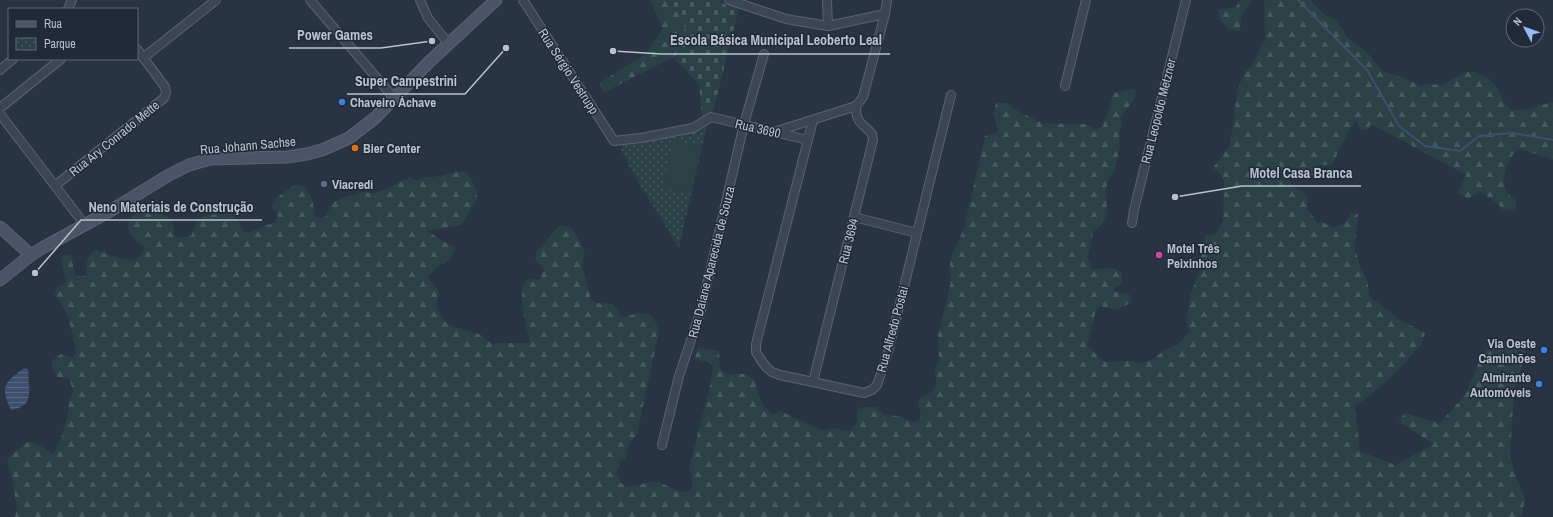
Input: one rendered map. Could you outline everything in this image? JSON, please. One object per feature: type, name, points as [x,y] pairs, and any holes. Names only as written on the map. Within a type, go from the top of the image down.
[{"type":"street","points":[[143,58],[216,0]]},
{"type":"street","points":[[310,0],[394,98]]},
{"type":"street","points":[[420,0],[428,18],[448,44]]},
{"type":"street","name":"Rua Johann Sachse","points":[[0,280],[31,256],[168,175],[200,162],[215,159],[287,157],[317,151],[350,138],[362,129],[448,44],[496,0]]},
{"type":"street","name":"Rua Sérgio Vestrupp","points":[[523,0],[614,141],[641,138],[693,128],[709,117]]},
{"type":"street","points":[[729,0],[786,19],[828,26],[885,14]]},
{"type":"street","points":[[827,0],[828,26]]},
{"type":"street","points":[[774,132],[856,106],[863,97],[885,14],[887,0]]},
{"type":"street","points":[[1065,86],[1086,0]]},
{"type":"street","name":"Rua Leopoldo Metzner","points":[[1132,223],[1186,0]]},
{"type":"street","name":"Rua Ary Conrado Mette","points":[[56,185],[164,98],[166,93],[165,87],[138,51]]},
{"type":"street","name":"Rua Daiane Aparecida de Souza","points":[[662,445],[679,376],[701,310],[744,124],[764,54]]},
{"type":"street","points":[[0,70],[12,60]]},
{"type":"street","points":[[0,108],[60,60]]},
{"type":"street","name":"Rua Alfredo Postai","points":[[813,120],[756,344],[756,352],[766,367],[772,372],[864,393],[872,390],[877,385],[888,352],[950,95]]},
{"type":"street","name":"Rua 3694","points":[[813,382],[873,140],[872,134],[862,125],[856,116],[856,106]]},
{"type":"street","points":[[0,114],[56,185],[85,225]]},
{"type":"street","name":"Rua 3690","points":[[709,117],[808,140]]},
{"type":"street","points":[[854,218],[916,233]]},
{"type":"street","points":[[0,227],[31,256]]},
{"type":"green space","points":[[650,0],[692,0],[681,53],[603,93],[600,83],[645,54],[663,29]]},
{"type":"green space","points":[[671,0],[721,0],[721,3],[739,8],[713,112],[702,118],[699,85],[676,60],[686,26]]},
{"type":"green space","points":[[1240,0],[1252,0],[1241,18],[1240,31],[1229,30],[1220,20],[1218,9],[1236,7]]},
{"type":"green space","points":[[1264,0],[1310,0],[1325,15],[1335,19],[1348,38],[1367,52],[1382,71],[1405,78],[1421,86],[1426,84],[1443,85],[1465,72],[1476,72],[1488,78],[1498,88],[1502,99],[1509,108],[1515,110],[1527,109],[1553,102],[1553,160],[1520,149],[1512,156],[1507,166],[1504,183],[1508,194],[1517,202],[1515,209],[1504,211],[1498,204],[1480,192],[1468,199],[1458,193],[1466,175],[1371,124],[1368,129],[1361,131],[1356,120],[1332,165],[1320,165],[1316,172],[1308,180],[1291,176],[1289,182],[1307,196],[1307,208],[1317,222],[1323,222],[1333,228],[1346,222],[1351,213],[1358,214],[1355,248],[1360,266],[1367,279],[1370,297],[1399,319],[1425,333],[1421,345],[1388,381],[1355,407],[1360,451],[1396,465],[1433,444],[1398,421],[1405,413],[1440,423],[1466,392],[1479,361],[1489,348],[1495,344],[1512,340],[1519,343],[1526,351],[1522,361],[1521,373],[1514,390],[1510,456],[1525,499],[1522,514],[1519,517],[15,517],[17,509],[12,479],[7,463],[10,456],[28,442],[34,442],[53,454],[61,438],[69,410],[68,404],[73,390],[69,379],[57,377],[52,367],[52,361],[61,354],[73,357],[76,352],[66,314],[54,294],[56,289],[66,282],[61,260],[64,255],[70,254],[76,275],[82,277],[87,274],[88,257],[96,250],[124,259],[131,260],[137,258],[142,254],[144,247],[131,235],[128,224],[134,214],[142,211],[172,218],[175,236],[182,238],[191,236],[197,221],[200,218],[212,214],[231,214],[239,222],[244,232],[249,232],[275,222],[278,217],[272,207],[273,202],[291,187],[297,185],[303,186],[307,190],[312,201],[315,216],[321,218],[326,216],[331,205],[335,201],[362,192],[373,193],[384,190],[410,177],[417,181],[424,177],[435,177],[461,171],[467,173],[476,188],[477,200],[461,225],[427,231],[455,248],[451,259],[439,266],[427,277],[439,291],[436,304],[442,318],[451,326],[479,334],[491,343],[530,343],[522,300],[524,284],[528,278],[539,280],[544,270],[535,257],[537,251],[560,225],[572,228],[585,252],[582,265],[591,300],[596,303],[613,304],[622,317],[641,313],[650,315],[657,324],[659,332],[637,434],[628,446],[626,459],[620,460],[617,474],[621,483],[626,486],[637,486],[647,482],[659,482],[681,492],[691,490],[692,480],[689,468],[710,386],[713,367],[709,362],[701,361],[695,358],[698,347],[719,351],[720,369],[729,374],[745,374],[755,380],[762,403],[773,414],[780,411],[822,430],[833,428],[850,431],[857,423],[857,410],[862,407],[878,407],[883,414],[902,417],[912,422],[918,421],[921,415],[918,403],[920,398],[933,391],[936,383],[935,370],[939,359],[938,335],[951,281],[950,260],[964,228],[985,136],[996,133],[998,128],[993,114],[996,103],[1007,103],[1016,110],[1042,123],[1085,124],[1097,129],[1103,126],[1114,93],[1131,89],[1137,90],[1133,101],[1121,117],[1122,122],[1119,134],[1120,146],[1114,172],[1108,180],[1106,189],[1107,213],[1102,225],[1093,232],[1088,258],[1092,269],[1114,268],[1122,273],[1122,283],[1113,290],[1119,293],[1129,294],[1132,302],[1117,310],[1100,306],[1096,310],[1087,346],[1105,362],[1128,361],[1141,363],[1153,359],[1166,349],[1177,345],[1189,332],[1186,321],[1190,296],[1200,269],[1201,245],[1206,236],[1215,234],[1223,221],[1224,182],[1221,175],[1213,168],[1229,146],[1237,91],[1244,74],[1252,65],[1265,39]]},
{"type":"green space","points":[[708,121],[679,248],[634,175],[621,150],[623,145],[678,135],[695,130]]},
{"type":"green space","points":[[673,140],[701,146],[691,194],[662,188]]},
{"type":"water","points":[[24,368],[28,369],[28,399],[21,407],[11,410],[6,395],[6,386],[12,378]]},
{"type":"waterway","points":[[1298,0],[1367,70],[1399,126],[1425,146],[1460,151],[1479,136],[1512,133],[1553,140]]},
{"type":"place","name":"Power Games","points":[[432,41]]},
{"type":"place","name":"Super Campestrini","points":[[506,48]]},
{"type":"place","name":"Escola Básica Municipal Leoberto Leal","points":[[613,51]]},
{"type":"place","name":"Chaveiro Áchave","points":[[342,102]]},
{"type":"place","name":"Bier Center","points":[[355,148]]},
{"type":"place","name":"Viacredi","points":[[324,184]]},
{"type":"place","name":"Motel Casa Branca","points":[[1175,197]]},
{"type":"place","name":"Motel Três Peixinhos","points":[[1159,255]]},
{"type":"place","name":"Neno Materiais de Construção","points":[[35,273]]},
{"type":"place","name":"Via Oeste Caminhões","points":[[1544,350]]},
{"type":"place","name":"Almirante Automóveis","points":[[1539,384]]}]
